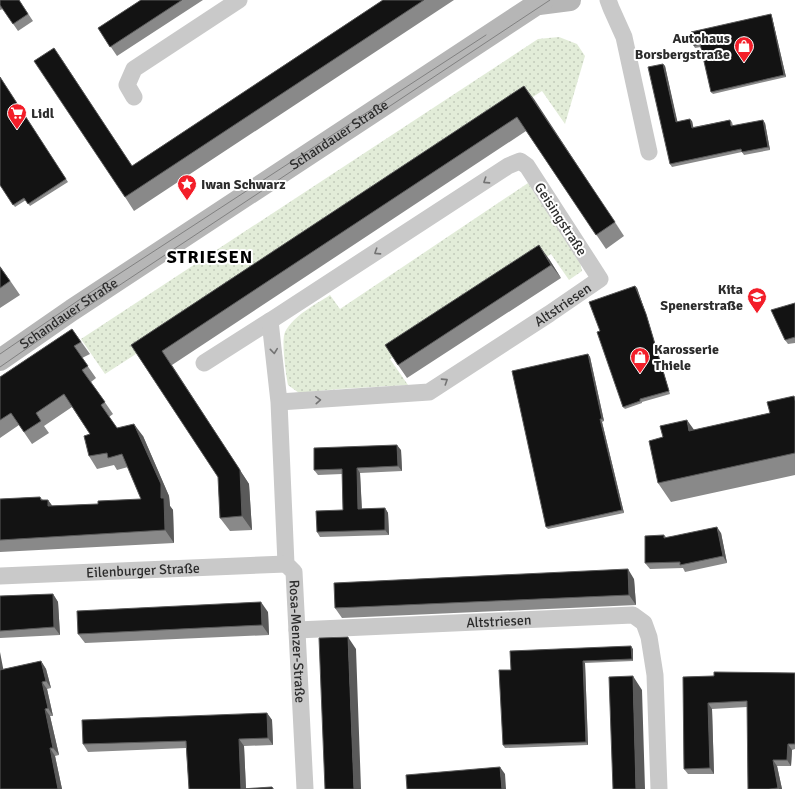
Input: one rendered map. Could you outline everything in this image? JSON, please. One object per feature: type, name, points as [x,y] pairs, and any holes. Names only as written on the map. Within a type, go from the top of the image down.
[{"type":"main road","name":"Schandauer Straße","points":[[0,360],[72,310],[541,2],[570,0]]},
{"type":"street","points":[[134,96],[127,85],[134,69],[239,0]]},
{"type":"street","points":[[608,0],[624,37],[649,152]]},
{"type":"street","name":"Geisingstraße","points":[[270,321],[508,166],[520,161],[527,166],[600,279]]},
{"type":"street","name":"Altstriesen","points":[[279,402],[429,392],[600,279]]},
{"type":"street","points":[[204,363],[270,321],[279,402]]},
{"type":"street","name":"Rosa-Menzer-Straße","points":[[279,402],[286,564],[294,572],[305,789]]},
{"type":"street","name":"Eilenburger Straße","points":[[0,576],[286,564]]},
{"type":"street","name":"Altstriesen","points":[[297,630],[633,615],[644,623],[649,637],[655,675],[659,789]]},
{"type":"green space","points":[[559,37],[577,44],[585,56],[565,124],[542,91],[105,374],[81,339],[538,39]]},
{"type":"green space","points":[[528,183],[580,262],[582,271],[569,280],[551,254],[390,359],[408,385],[299,393],[288,385],[284,358],[284,336],[289,326],[299,315],[330,295],[340,309]]},
{"type":"building","points":[[0,0],[19,0],[28,14],[13,24],[0,5]]},
{"type":"building","points":[[141,0],[182,0],[110,47],[98,28]]},
{"type":"building","points":[[383,0],[424,0],[125,197],[34,61],[54,48],[132,166]]},
{"type":"building","name":"Autohaus Borsbergstraße","points":[[771,14],[784,75],[711,92],[700,44],[694,46],[691,32]]},
{"type":"building","points":[[663,64],[676,122],[690,119],[692,128],[730,120],[731,126],[763,120],[768,147],[742,152],[741,149],[670,164],[648,67]]},
{"type":"building","name":"Lidl","points":[[0,77],[66,179],[28,204],[24,198],[13,205],[0,185]]},
{"type":"building","points":[[524,86],[615,222],[596,235],[517,117],[162,351],[240,470],[242,516],[220,518],[218,477],[131,345]]},
{"type":"building","points":[[539,245],[551,265],[398,365],[385,345]]},
{"type":"building","points":[[0,267],[10,281],[0,288]]},
{"type":"building","points":[[635,286],[646,314],[669,391],[640,399],[640,401],[623,407],[597,332],[600,331],[589,302]]},
{"type":"building","points":[[795,303],[795,337],[785,340],[771,310]]},
{"type":"building","points":[[72,329],[81,342],[74,346],[88,366],[82,370],[105,402],[101,405],[117,428],[134,424],[161,484],[161,498],[164,498],[165,530],[0,540],[0,499],[40,497],[41,500],[48,500],[48,506],[98,504],[98,501],[141,499],[122,454],[108,458],[107,453],[89,456],[84,436],[90,434],[64,394],[36,413],[41,421],[24,432],[11,413],[0,420],[0,377]]},
{"type":"building","points":[[588,354],[602,419],[600,419],[622,510],[546,527],[512,371]]},
{"type":"building","points":[[794,396],[795,453],[658,483],[649,441],[663,437],[660,426],[687,420],[689,431],[770,413],[767,402]]},
{"type":"building","points":[[397,445],[398,466],[357,468],[358,509],[385,508],[385,530],[317,532],[316,511],[343,510],[342,469],[314,470],[314,448]]},
{"type":"building","points":[[717,527],[723,556],[680,565],[680,562],[645,563],[645,536],[664,535],[664,538]]},
{"type":"building","points":[[628,569],[629,595],[335,608],[334,583]]},
{"type":"building","points":[[53,594],[54,627],[0,631],[0,596]]},
{"type":"building","points":[[261,602],[262,625],[78,634],[77,611]]},
{"type":"building","points":[[348,637],[354,789],[325,789],[319,638]]},
{"type":"building","points":[[631,646],[632,659],[583,661],[586,742],[503,745],[499,670],[511,670],[510,651]]},
{"type":"building","points":[[41,661],[46,681],[42,682],[48,708],[45,709],[53,748],[50,748],[58,789],[0,789],[0,670]]},
{"type":"building","points":[[714,672],[795,673],[795,744],[788,744],[787,760],[773,760],[778,788],[748,789],[747,701],[708,703],[710,768],[684,769],[683,677],[714,676]]},
{"type":"building","points":[[633,676],[636,789],[613,789],[609,677]]},
{"type":"building","points":[[267,713],[268,738],[239,739],[241,789],[189,789],[186,741],[83,744],[82,720]]},
{"type":"building","points":[[500,767],[502,789],[407,789],[406,775]]},
{"type":"building","points":[[272,787],[273,789],[241,789]]},
{"type":"tram line","points":[[0,367],[82,310],[550,0]]},
{"type":"tram line","points":[[0,354],[79,300],[486,35]]},
{"type":"place","name":"Autohaus Borsbergstraße","points":[[744,63]]},
{"type":"place","name":"Lidl","points":[[17,130]]},
{"type":"place","name":"Iwan Schwarz","points":[[187,201]]},
{"type":"place","name":"Kita Spenerstraße","points":[[757,314]]},
{"type":"place","name":"Karosserie Thiele","points":[[640,374]]},
{"type":"district","name":"STRIESEN","points":[[210,257]]}]
